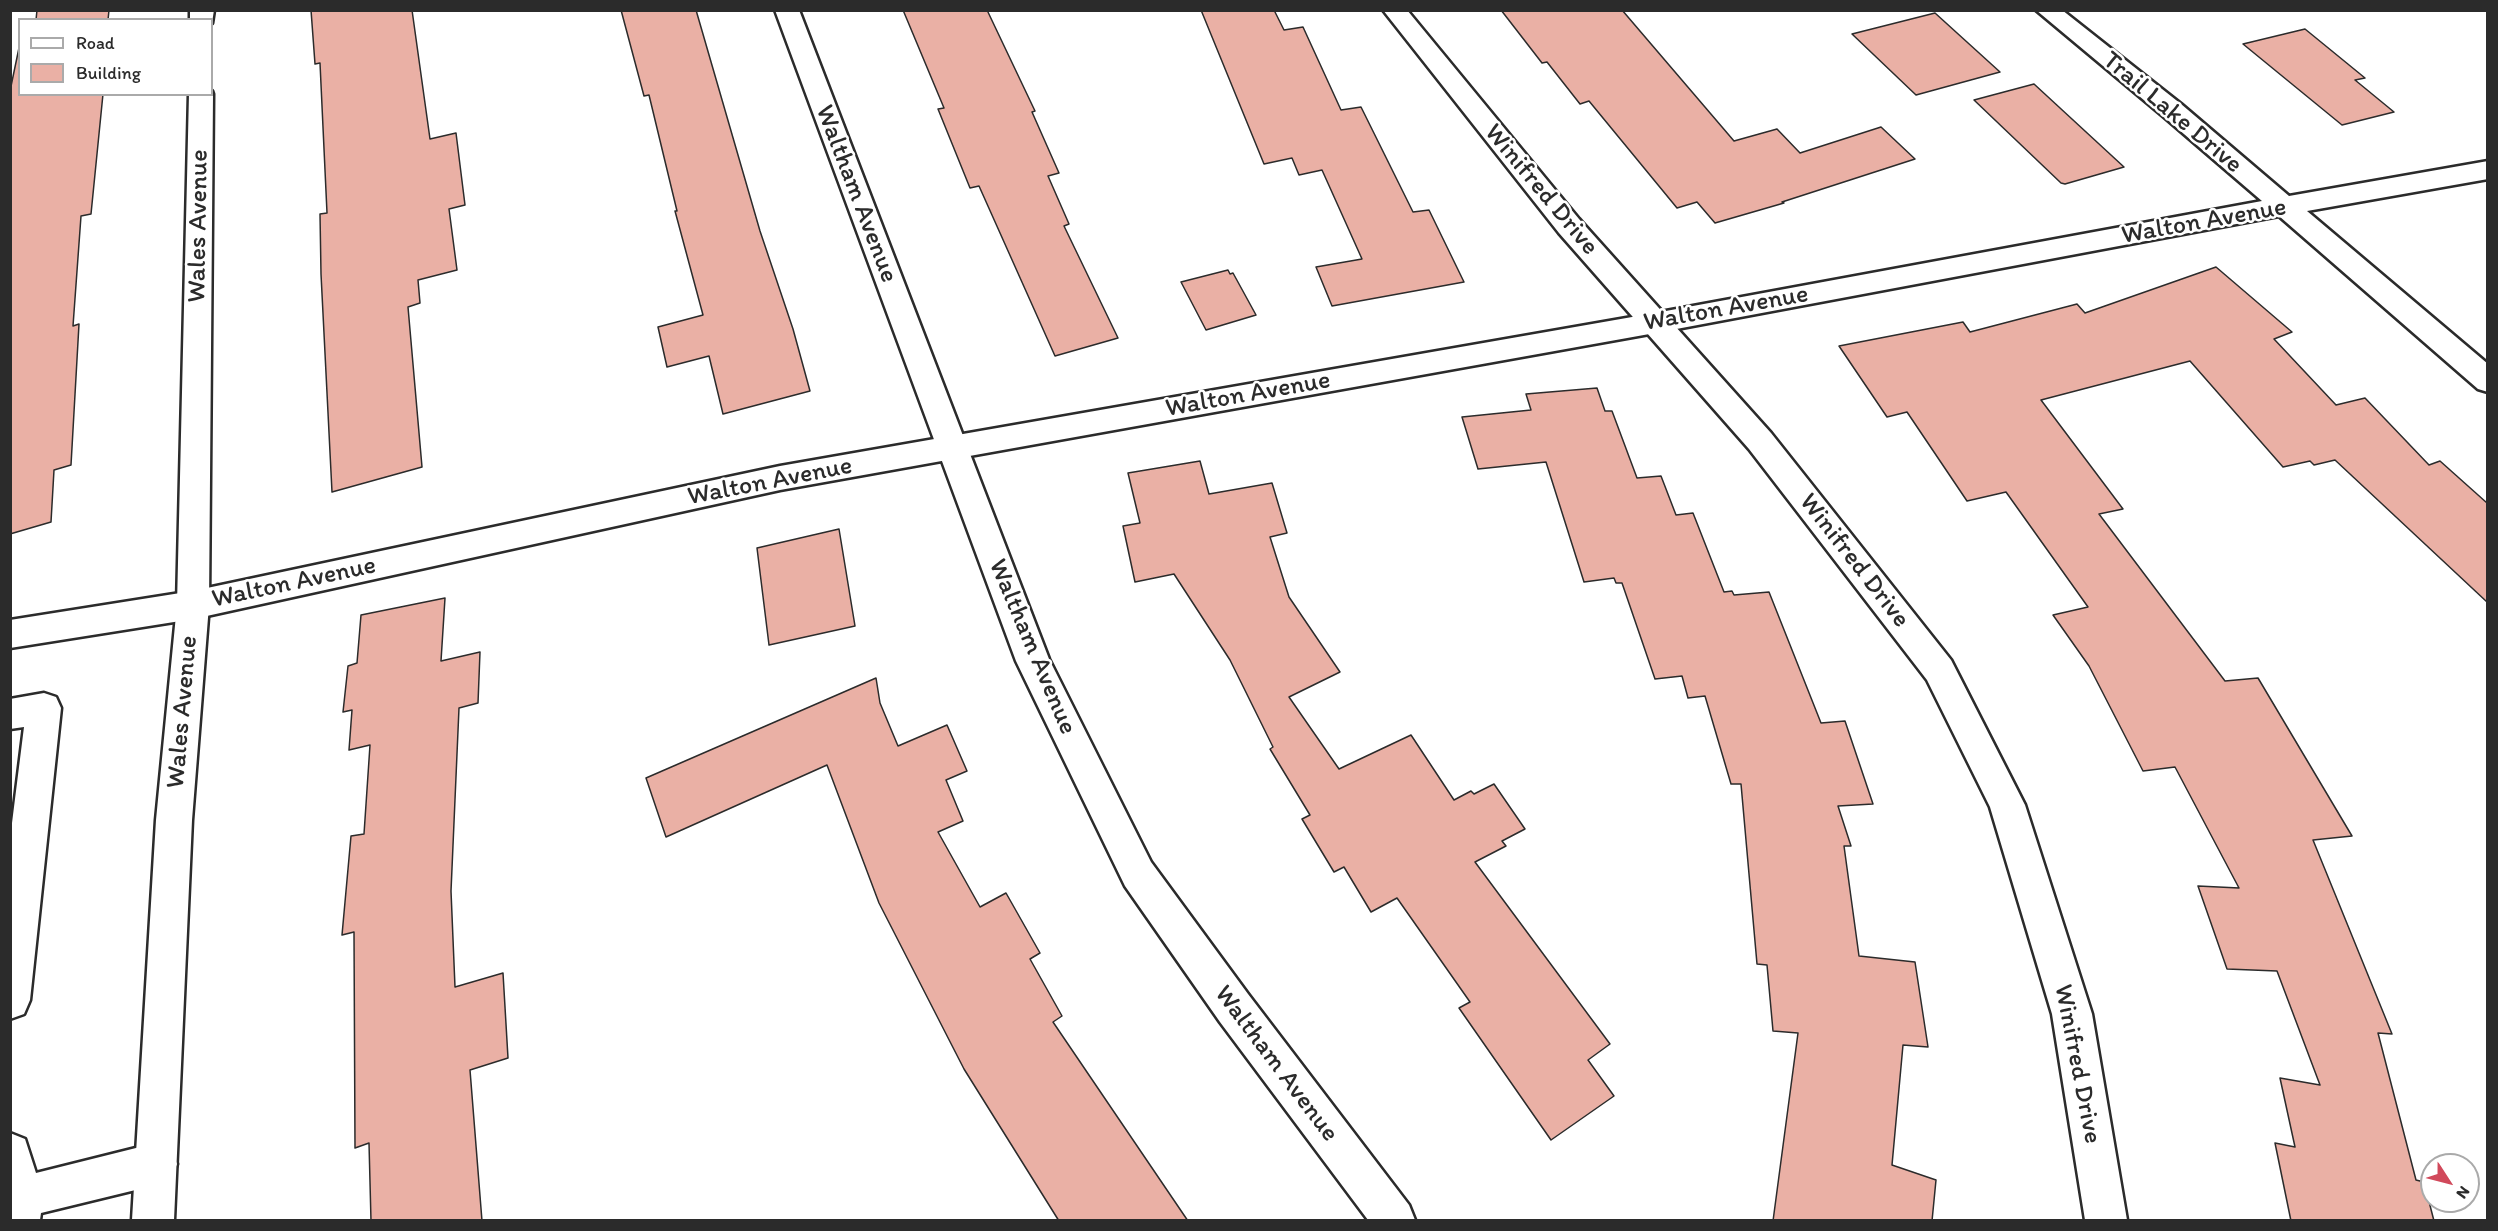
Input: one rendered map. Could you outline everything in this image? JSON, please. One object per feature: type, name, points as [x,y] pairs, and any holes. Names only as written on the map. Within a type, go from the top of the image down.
[{"type":"street","name":"Waltham Avenue","points":[[787,10],[1034,661],[1138,873],[1234,1008],[1394,1221]]},
{"type":"street","name":"Winifred Drive","points":[[1394,10],[1569,226],[1760,441],[1939,670],[2007,805],[2072,1014],[2106,1221]]},
{"type":"street","name":"Trail Lake Drive","points":[[2047,10],[2172,110],[2487,381]]},
{"type":"street","name":"Wales Avenue","points":[[153,1221],[174,820],[193,605],[201,96]]},
{"type":"street","name":"Walton Avenue","points":[[10,634],[193,605],[780,478],[1655,323],[2487,170]]},
{"type":"street","points":[[10,714],[44,708],[10,1000]]},
{"type":"street","points":[[10,1154],[20,1209],[156,1164]]},
{"type":"building","points":[[37,10],[109,10],[108,18],[36,18]]},
{"type":"building","points":[[311,10],[412,10],[430,139],[456,133],[465,205],[449,209],[457,270],[418,280],[420,303],[408,307],[422,467],[332,492],[321,274],[320,214],[327,213],[320,63],[315,64]]},
{"type":"building","points":[[621,10],[696,10],[760,231],[793,329],[810,391],[723,414],[709,356],[667,367],[658,327],[703,315],[675,211],[677,211],[649,95],[644,96]]},
{"type":"building","points":[[903,10],[987,10],[1035,111],[1032,112],[1059,173],[1048,176],[1069,224],[1064,226],[1118,338],[1055,356],[979,186],[970,188],[938,109],[944,108]]},
{"type":"building","points":[[1201,10],[1274,10],[1284,30],[1303,27],[1341,110],[1361,107],[1413,212],[1429,210],[1464,282],[1332,306],[1316,267],[1362,259],[1322,170],[1299,175],[1292,158],[1264,164]]},
{"type":"building","points":[[1501,10],[1622,10],[1734,141],[1777,129],[1800,153],[1881,127],[1915,159],[1782,202],[1784,203],[1715,223],[1697,202],[1677,208],[1589,101],[1580,104],[1547,62],[1542,63]]},
{"type":"building","points":[[1935,13],[2000,72],[1916,95],[1852,34]]},
{"type":"building","points":[[2305,29],[2365,78],[2355,80],[2394,112],[2342,125],[2243,44]]},
{"type":"building","points":[[18,53],[18,96],[103,96],[91,214],[81,216],[73,326],[79,324],[71,465],[54,470],[51,522],[10,534],[10,91]]},
{"type":"building","points":[[2034,84],[2124,167],[2065,184],[2061,183],[1974,100]]},
{"type":"building","points":[[2216,267],[2292,332],[2274,339],[2336,405],[2365,398],[2429,465],[2440,461],[2487,503],[2487,602],[2335,460],[2314,465],[2310,461],[2283,467],[2190,361],[2041,400],[2123,509],[2099,514],[2225,681],[2258,678],[2352,836],[2313,840],[2392,1034],[2378,1033],[2416,1180],[2420,1181],[2420,1213],[2432,1213],[2434,1221],[2291,1221],[2275,1143],[2295,1147],[2280,1078],[2320,1085],[2277,971],[2227,969],[2198,886],[2239,888],[2175,767],[2143,771],[2089,666],[2053,615],[2088,607],[2006,492],[1967,501],[1907,412],[1887,417],[1839,346],[1963,322],[1970,332],[2077,304],[2085,313]]},
{"type":"building","points":[[1228,270],[1230,274],[1233,273],[1256,315],[1206,330],[1181,282]]},
{"type":"building","points":[[1597,388],[1605,411],[1612,411],[1637,478],[1661,476],[1676,515],[1693,513],[1724,592],[1732,591],[1734,595],[1769,592],[1821,723],[1845,721],[1873,804],[1838,806],[1851,846],[1844,846],[1859,956],[1915,962],[1928,1047],[1903,1045],[1892,1165],[1936,1180],[1932,1221],[1773,1221],[1798,1033],[1773,1031],[1767,965],[1757,964],[1741,784],[1731,784],[1705,696],[1688,698],[1682,676],[1655,679],[1622,583],[1616,583],[1614,578],[1584,582],[1546,462],[1478,469],[1462,417],[1531,410],[1526,394]]},
{"type":"building","points":[[1200,461],[1209,494],[1272,483],[1287,533],[1270,537],[1289,597],[1340,672],[1289,697],[1339,769],[1411,735],[1454,800],[1471,791],[1474,794],[1494,784],[1525,829],[1502,841],[1506,846],[1475,862],[1610,1044],[1588,1060],[1614,1096],[1551,1140],[1459,1008],[1470,1002],[1397,898],[1371,912],[1344,867],[1334,872],[1302,819],[1310,815],[1270,749],[1273,747],[1230,660],[1174,574],[1135,582],[1123,526],[1140,523],[1128,473]]},
{"type":"building","points":[[839,529],[855,626],[769,645],[757,548]]},
{"type":"building","points":[[445,598],[441,661],[480,652],[478,703],[459,708],[451,891],[455,987],[503,973],[508,1058],[470,1070],[482,1221],[371,1221],[369,1143],[355,1148],[354,932],[342,935],[351,836],[364,834],[370,745],[349,750],[352,710],[343,712],[348,666],[357,663],[361,615]]},
{"type":"building","points":[[876,678],[880,703],[898,746],[947,725],[967,771],[946,780],[963,821],[938,832],[980,907],[1006,893],[1040,953],[1030,959],[1062,1016],[1053,1022],[1188,1221],[1059,1221],[964,1069],[879,903],[827,765],[666,837],[646,778]]}]
